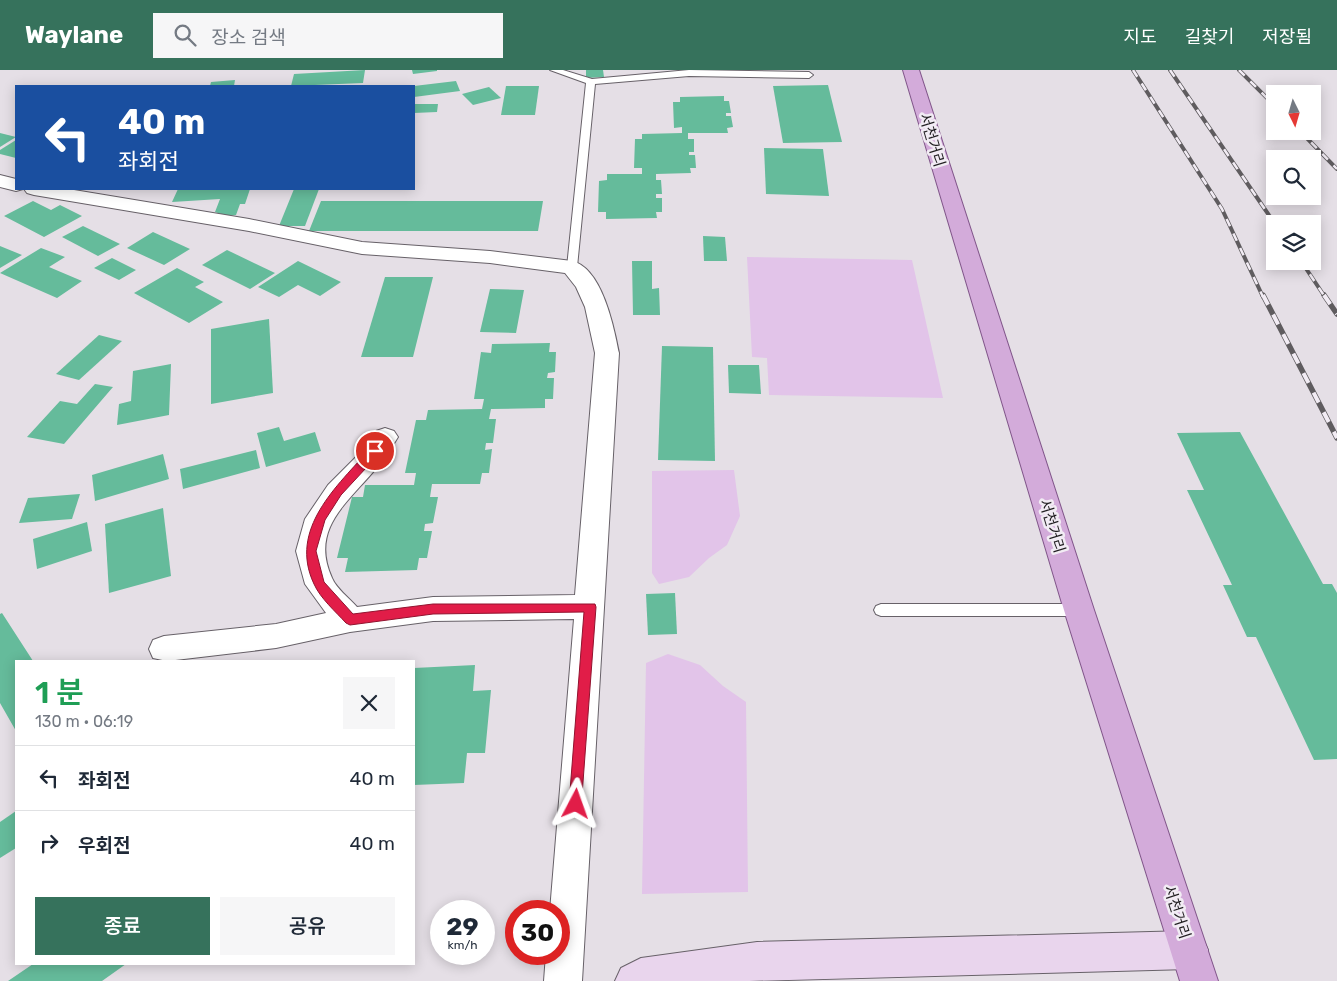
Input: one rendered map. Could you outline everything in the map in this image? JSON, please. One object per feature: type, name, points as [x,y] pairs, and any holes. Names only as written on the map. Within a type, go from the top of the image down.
[{"type":"main road","name":"서천거리","points":[[911,70],[1078,610],[1194,966]]},
{"type":"street","points":[[0,182],[15,185]]},
{"type":"street","points":[[40,190],[249,225],[362,248],[490,257],[572,267],[586,282],[601,312],[607,353],[563,981]]},
{"type":"street","points":[[350,620],[319,584],[310,551],[320,519],[337,492],[364,465],[385,437]]},
{"type":"street","points":[[164,648],[276,636],[350,620],[433,609],[590,607]]},
{"type":"street","points":[[634,981],[641,977],[757,961],[1194,966]]},
{"type":"lane","points":[[554,70],[592,82],[690,72],[809,75]]},
{"type":"lane","points":[[572,267],[588,97],[592,82]]},
{"type":"lane","points":[[881,610],[1078,610]]},
{"type":"shaded area","points":[[747,257],[912,260],[943,398],[769,395],[767,358],[752,357]]},
{"type":"shaded area","points":[[734,470],[740,516],[727,545],[709,558],[689,577],[659,584],[652,573],[652,471]]},
{"type":"shaded area","points":[[668,654],[700,665],[723,686],[746,702],[748,892],[642,894],[646,663]]},
{"type":"building","points":[[365,70],[363,83],[291,85],[294,74]]},
{"type":"building","points":[[412,70],[437,70],[437,71],[413,74]]},
{"type":"building","points":[[586,70],[603,70],[604,77],[586,78]]},
{"type":"building","points":[[235,80],[234,85],[210,85],[211,82]]},
{"type":"building","points":[[456,81],[460,91],[415,97],[415,86]]},
{"type":"building","points":[[828,85],[842,142],[783,143],[773,86]]},
{"type":"building","points":[[506,86],[539,86],[535,115],[501,115]]},
{"type":"building","points":[[489,87],[501,98],[473,105],[462,94]]},
{"type":"building","points":[[724,96],[724,101],[729,101],[731,113],[726,113],[726,116],[731,116],[733,127],[727,128],[728,133],[688,133],[688,139],[694,139],[694,152],[689,152],[689,155],[695,155],[696,168],[690,168],[691,173],[656,174],[656,180],[661,180],[662,194],[656,194],[656,198],[662,198],[662,212],[656,212],[657,218],[606,219],[606,212],[598,212],[599,181],[607,180],[607,174],[642,174],[642,168],[634,168],[635,139],[642,139],[642,134],[682,133],[682,127],[674,128],[673,102],[680,102],[680,97]]},
{"type":"building","points":[[415,104],[438,104],[437,112],[415,113]]},
{"type":"building","points":[[0,133],[15,137],[15,138],[0,147]]},
{"type":"building","points":[[15,141],[15,158],[0,154],[0,150]]},
{"type":"building","points":[[764,148],[823,149],[829,196],[766,194]]},
{"type":"building","points":[[178,190],[250,190],[245,204],[240,204],[236,215],[227,216],[215,212],[220,199],[172,202]]},
{"type":"building","points":[[294,190],[319,190],[305,226],[279,226]]},
{"type":"building","points":[[33,201],[51,210],[60,205],[82,216],[44,237],[4,216]]},
{"type":"building","points":[[321,201],[543,201],[538,231],[309,231]]},
{"type":"building","points":[[83,226],[120,244],[98,256],[62,237]]},
{"type":"building","points":[[153,232],[190,249],[164,265],[127,248]]},
{"type":"building","points":[[703,236],[725,237],[727,261],[704,261]]},
{"type":"building","points":[[0,246],[22,255],[0,268]]},
{"type":"building","points":[[41,248],[65,257],[49,267],[82,281],[57,298],[0,273]]},
{"type":"building","points":[[227,250],[275,273],[250,289],[202,265]]},
{"type":"building","points":[[112,258],[136,270],[119,280],[94,268]]},
{"type":"building","points":[[298,261],[341,282],[320,296],[298,285],[279,297],[258,287]]},
{"type":"building","points":[[632,261],[652,261],[652,289],[659,288],[660,315],[633,315]]},
{"type":"building","points":[[177,268],[204,282],[195,287],[223,302],[189,323],[134,293]]},
{"type":"building","points":[[385,277],[433,277],[413,357],[361,357]]},
{"type":"building","points":[[490,289],[524,290],[516,333],[480,332]]},
{"type":"building","points":[[269,319],[273,393],[211,404],[211,329]]},
{"type":"building","points":[[99,335],[122,341],[79,380],[56,374]]},
{"type":"building","points":[[550,343],[549,352],[556,352],[555,372],[548,373],[547,378],[554,378],[553,399],[545,399],[545,408],[491,409],[489,419],[496,419],[493,443],[486,443],[485,450],[492,449],[489,473],[482,473],[480,484],[432,484],[430,497],[438,497],[433,523],[425,524],[424,531],[432,531],[427,558],[419,558],[417,570],[345,572],[348,558],[337,558],[352,497],[363,497],[365,485],[414,485],[416,473],[405,473],[416,420],[426,420],[428,410],[482,409],[484,399],[474,399],[481,352],[491,353],[492,344]]},
{"type":"building","points":[[662,346],[713,347],[715,461],[658,460]]},
{"type":"building","points":[[171,364],[169,415],[117,425],[119,404],[131,401],[133,371]]},
{"type":"building","points":[[728,365],[759,365],[761,394],[729,393]]},
{"type":"building","points":[[95,384],[113,387],[64,444],[27,437],[60,401],[77,404]]},
{"type":"building","points":[[279,427],[284,441],[315,432],[321,451],[266,467],[257,433]]},
{"type":"building","points":[[1240,432],[1323,584],[1332,584],[1337,593],[1337,759],[1314,760],[1256,637],[1247,637],[1223,585],[1232,585],[1187,490],[1204,490],[1177,433]]},
{"type":"building","points":[[256,450],[260,468],[183,489],[180,469]]},
{"type":"building","points":[[163,454],[169,479],[95,501],[92,475]]},
{"type":"building","points":[[80,494],[72,519],[19,523],[28,498]]},
{"type":"building","points":[[163,508],[171,576],[109,593],[105,524]]},
{"type":"building","points":[[87,522],[92,551],[37,569],[33,539]]},
{"type":"building","points":[[675,593],[677,634],[648,635],[646,594]]},
{"type":"building","points":[[2,613],[32,660],[15,660],[15,729],[0,703],[0,614]]},
{"type":"building","points":[[475,665],[473,691],[491,690],[485,753],[467,753],[464,783],[415,785],[415,668]]},
{"type":"building","points":[[15,812],[15,849],[0,858],[0,822]]},
{"type":"building","points":[[32,965],[125,965],[102,981],[8,981]]},
{"type":"railway","points":[[1133,70],[1222,209],[1263,297]]},
{"type":"railway","points":[[1170,70],[1269,215]]},
{"type":"railway","points":[[1239,70],[1266,97]]},
{"type":"railway","points":[[1309,140],[1337,169]]},
{"type":"railway","points":[[1307,270],[1325,297]]},
{"type":"railway","points":[[1263,295],[1337,438]]},
{"type":"railway","points":[[1324,295],[1337,314]]},
{"type":"route","points":[[375,451],[337,492],[320,519],[310,551],[319,584],[350,620],[433,609],[590,607],[576,804]]}]
